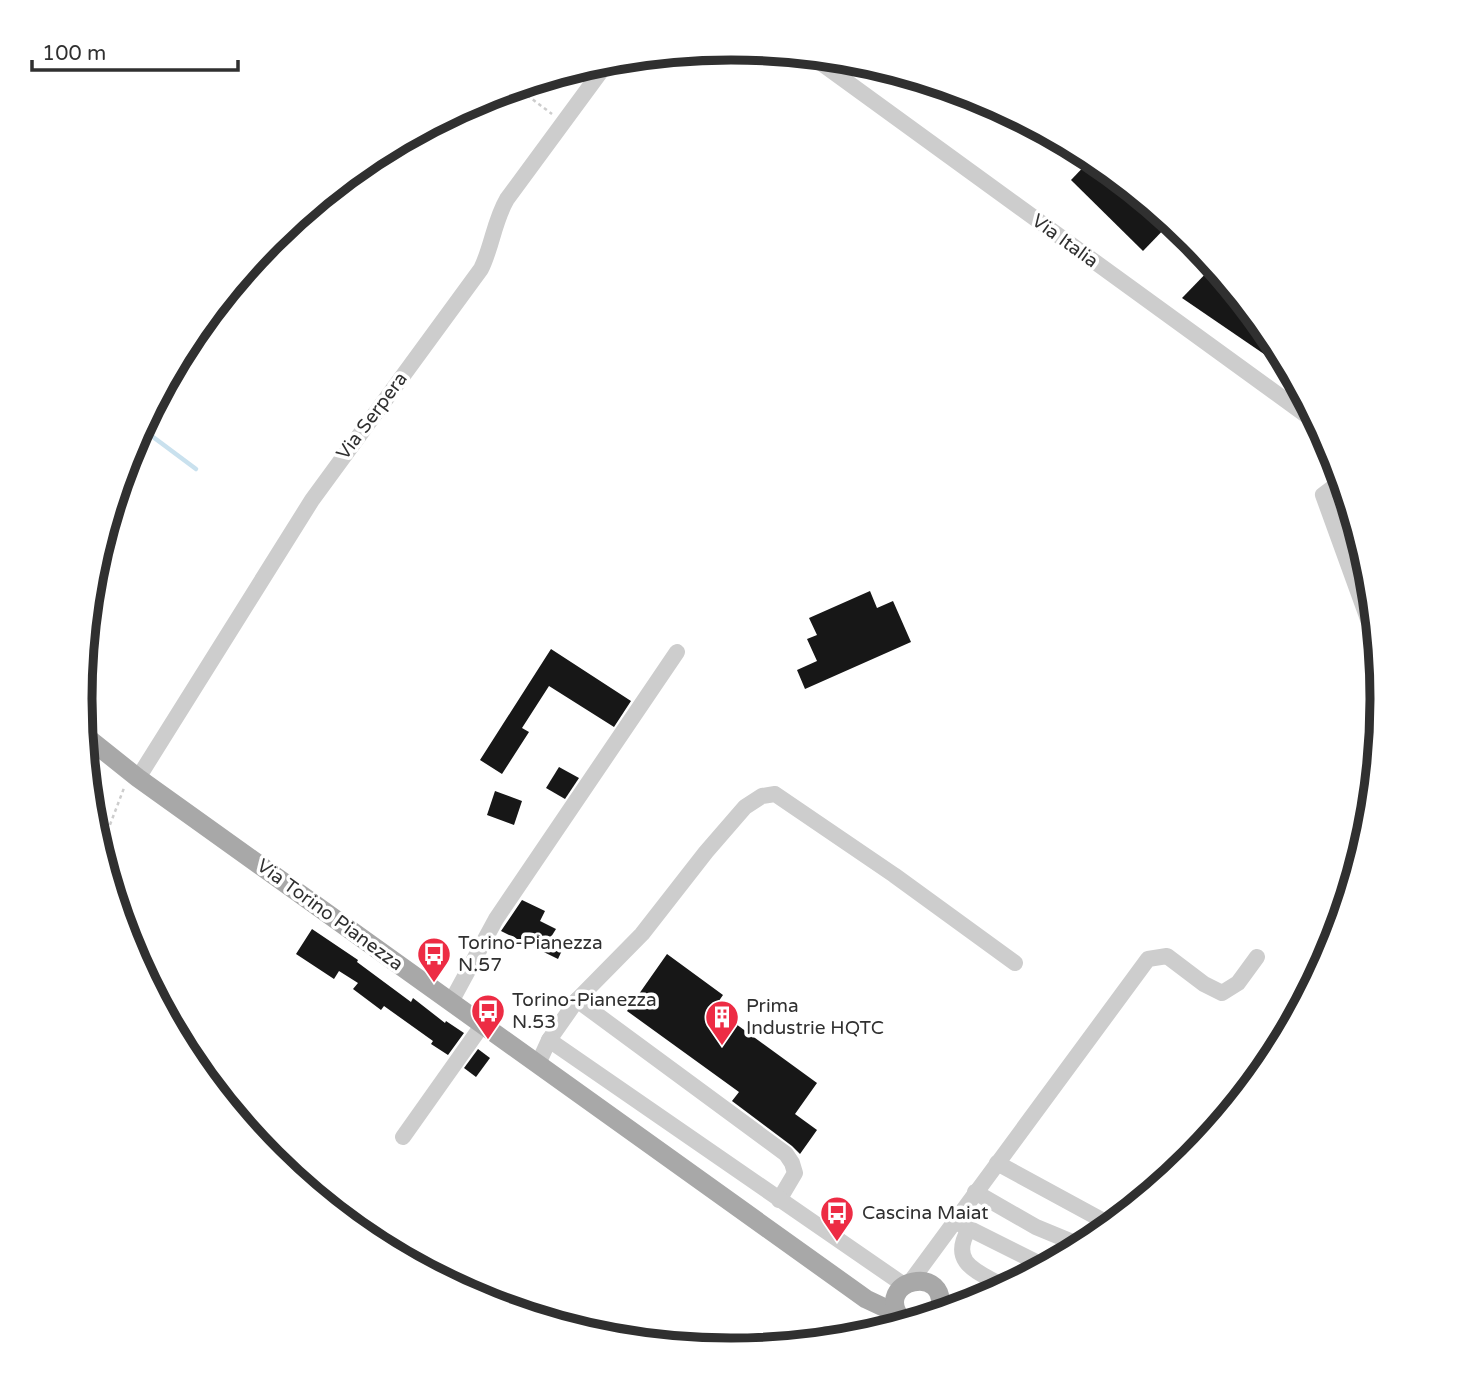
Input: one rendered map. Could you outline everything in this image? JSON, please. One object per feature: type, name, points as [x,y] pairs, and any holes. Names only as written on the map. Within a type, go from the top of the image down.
[{"type":"main road","name":"Via Torino Pianezza","points":[[94,744],[866,1299],[895,1316]]},
{"type":"main road","points":[[900,1315],[895,1300],[912,1284]]},
{"type":"main road","points":[[851,1287],[888,1290],[912,1284],[940,1297],[940,1303]]},
{"type":"street","name":"Via Italia","points":[[826,67],[1304,413]]},
{"type":"street","name":"Via Serpera","points":[[134,775],[312,500],[481,270],[503,206],[599,74]]},
{"type":"street","points":[[1334,486],[1323,495],[1364,607]]},
{"type":"street","points":[[451,1002],[496,919],[677,652]]},
{"type":"street","points":[[538,1064],[549,1040],[578,1000],[642,934],[745,807],[762,796],[775,794],[894,875],[1015,963]]},
{"type":"street","points":[[549,1040],[779,1200],[912,1284],[927,1258],[1148,959],[1167,956],[1204,984],[1222,993],[1238,983],[1257,957]]},
{"type":"street","points":[[578,1000],[786,1154],[795,1173],[779,1200]]},
{"type":"street","points":[[403,1137],[483,1024]]},
{"type":"street","points":[[997,1163],[1101,1219]]},
{"type":"street","points":[[975,1192],[1035,1227],[1069,1241]]},
{"type":"street","points":[[954,1221],[1034,1261]]},
{"type":"street","points":[[969,1229],[962,1240],[961,1254],[965,1265],[994,1281]]},
{"type":"path","points":[[525,94],[563,123]]},
{"type":"path","points":[[107,834],[134,775]]},
{"type":"building","points":[[1085,166],[1164,229],[1143,251],[1071,180]]},
{"type":"building","points":[[1207,272],[1274,361],[1182,298]]},
{"type":"building","points":[[870,591],[877,608],[893,601],[911,642],[805,689],[797,670],[817,661],[807,639],[817,635],[809,618]]},
{"type":"building","points":[[551,649],[631,701],[614,727],[549,686],[522,728],[529,732],[502,774],[480,760]]},
{"type":"building","points":[[559,767],[579,778],[565,799],[546,788]]},
{"type":"building","points":[[495,791],[522,801],[514,825],[487,815]]},
{"type":"building","points":[[522,900],[545,911],[540,921],[556,929],[551,937],[565,944],[558,959],[501,931]]},
{"type":"building","points":[[312,929],[358,960],[357,962],[411,1002],[413,998],[445,1023],[446,1021],[464,1033],[448,1055],[384,1006],[381,1010],[353,989],[358,983],[339,971],[334,979],[296,954]]},
{"type":"building","name":"Prima Industrie HQTC","points":[[667,954],[723,995],[714,1008],[817,1083],[795,1114],[817,1130],[800,1154],[732,1101],[739,1092],[627,1011]]},
{"type":"building","points":[[478,1049],[490,1058],[476,1077],[464,1068]]},
{"type":"waterway","points":[[150,435],[196,469]]},
{"type":"place","name":"Torino-Pianezza N.57","points":[[434,984]]},
{"type":"place","name":"Torino-Pianezza N.53","points":[[488,1041]]},
{"type":"place","name":"Prima Industrie HQTC","points":[[722,1047]]},
{"type":"place","name":"Cascina Maiat","points":[[837,1243]]}]
